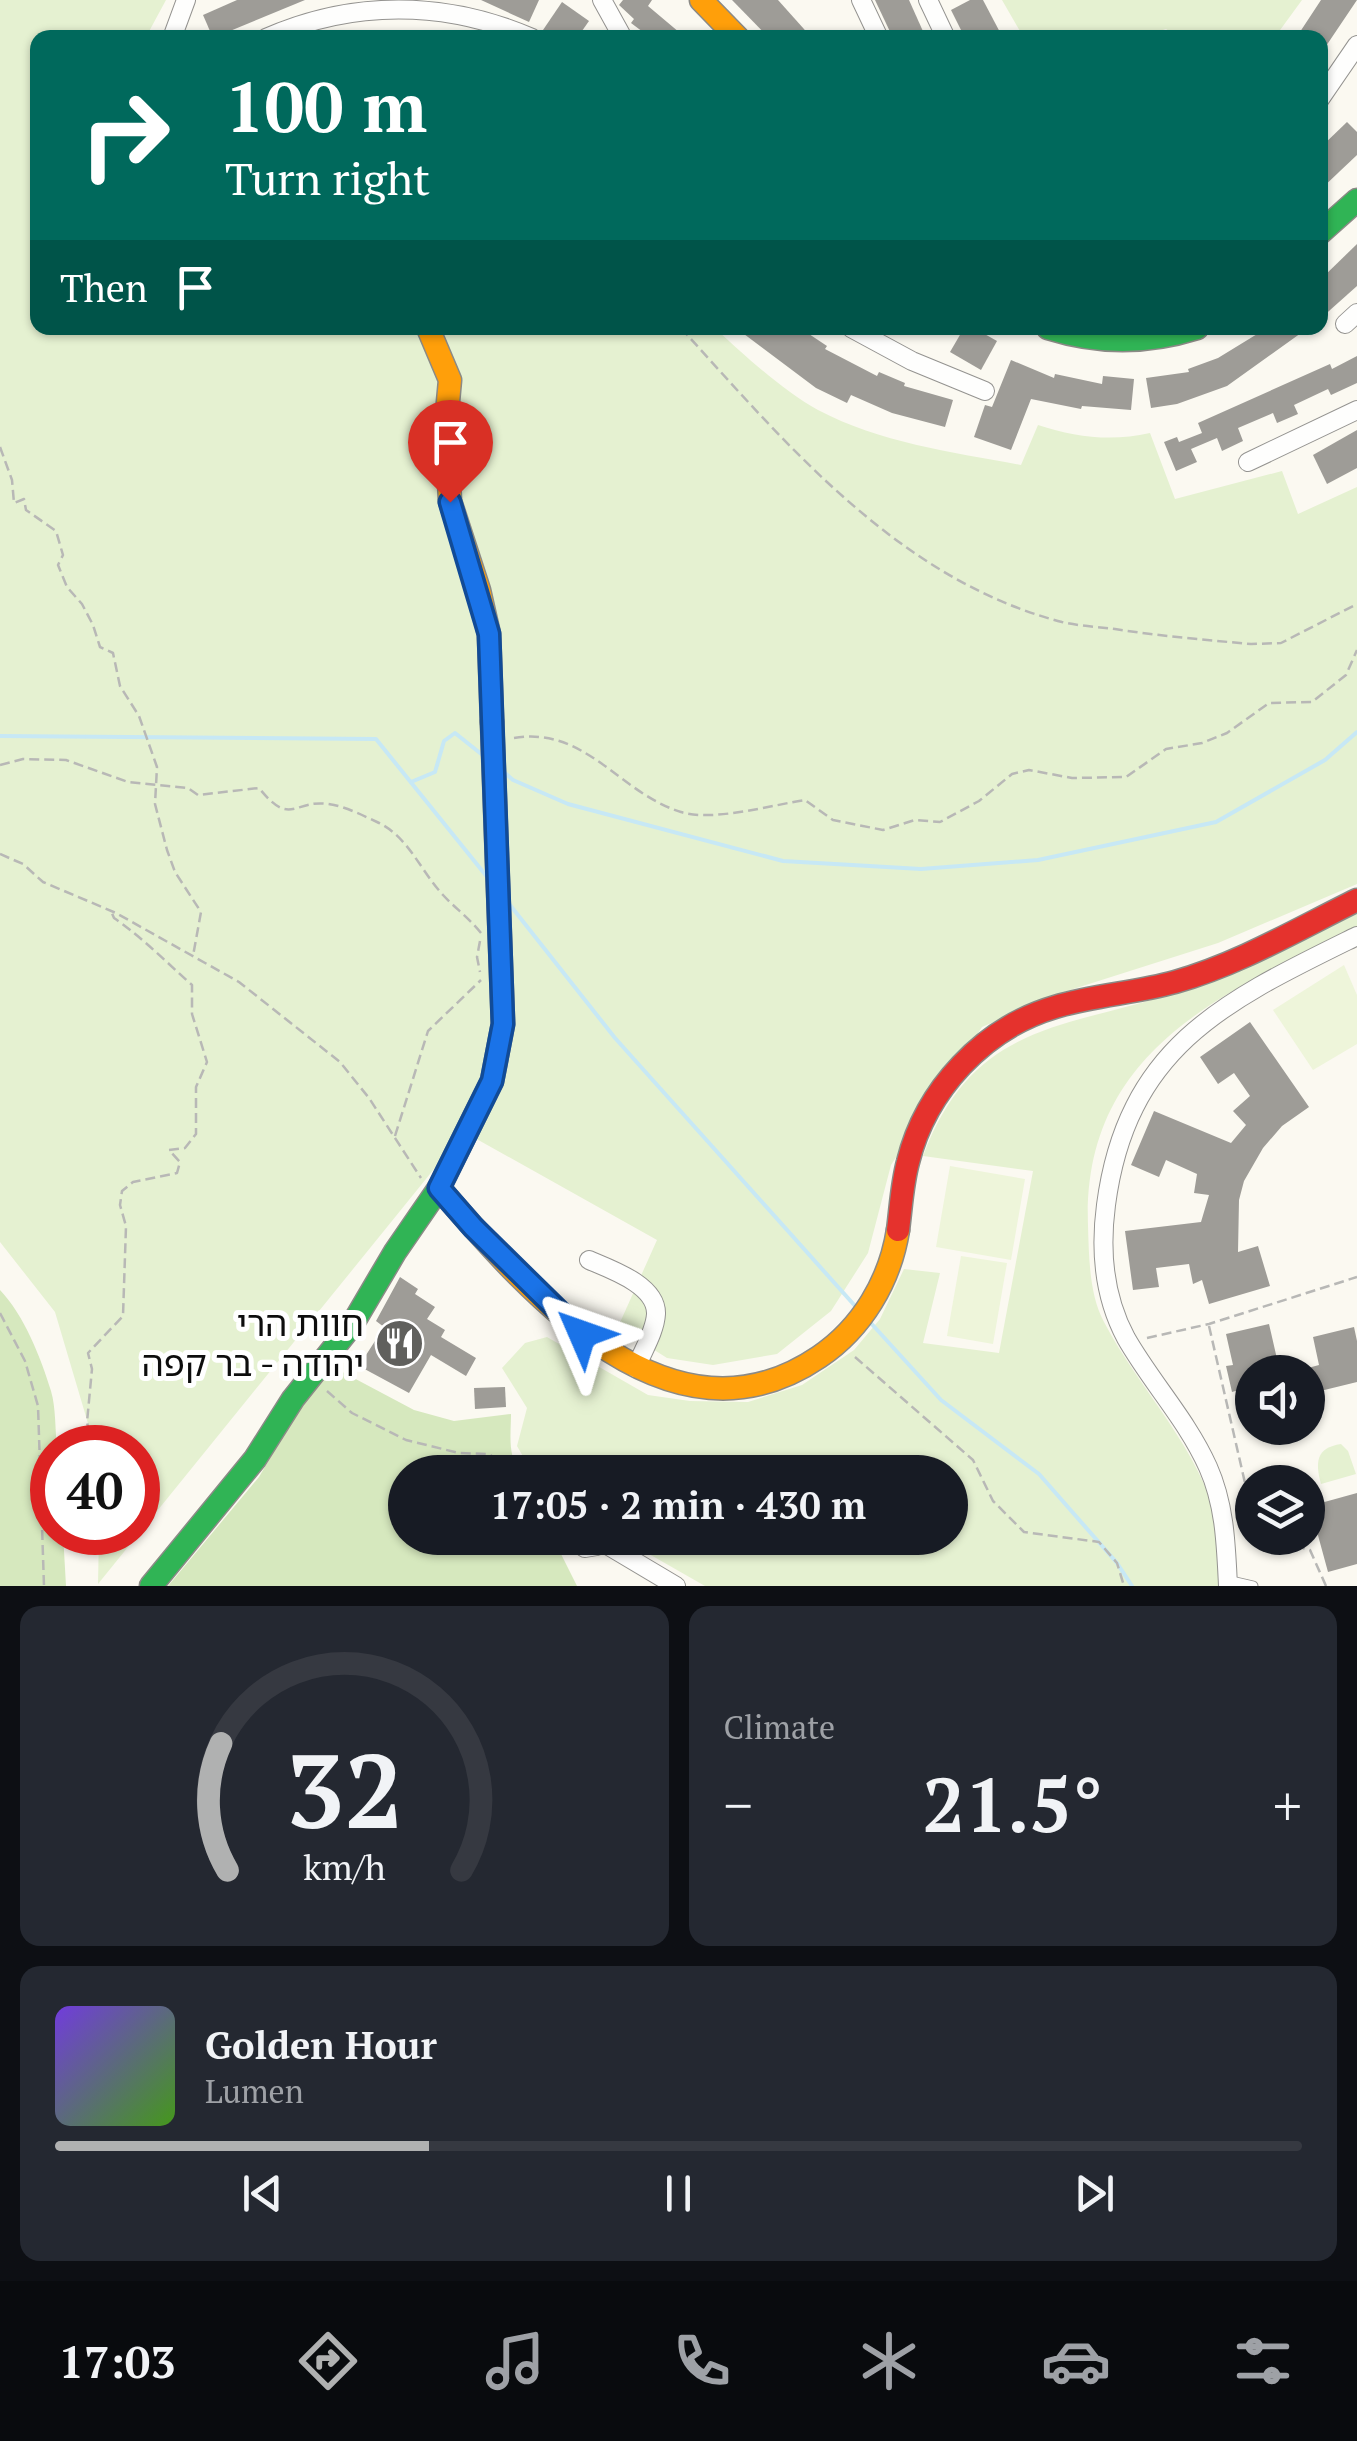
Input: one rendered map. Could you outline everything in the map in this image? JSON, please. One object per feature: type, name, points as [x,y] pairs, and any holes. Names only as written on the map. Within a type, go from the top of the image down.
[{"type":"street","points":[[175,30],[186,0]]},
{"type":"street","points":[[602,0],[619,30]]},
{"type":"street","points":[[702,0],[730,30]]},
{"type":"street","points":[[862,0],[875,30]]},
{"type":"street","points":[[928,0],[942,30]]},
{"type":"street","points":[[280,30],[331,10],[367,4],[468,10],[514,30]]},
{"type":"street","points":[[1328,87],[1357,45]]},
{"type":"street","points":[[1328,226],[1357,200]]},
{"type":"street","points":[[151,1586],[255,1459],[293,1398],[352,1326],[439,1188],[492,1081],[503,1024],[489,634],[450,502],[446,423],[450,380],[431,335]]},
{"type":"street","points":[[865,335],[912,361],[984,391]]},
{"type":"street","points":[[1068,335],[1112,342],[1179,335]]},
{"type":"street","points":[[1248,462],[1357,410]]},
{"type":"street","points":[[439,1188],[582,1334],[636,1368],[692,1388],[731,1388],[771,1381],[830,1350],[855,1326],[876,1295],[890,1265],[904,1177],[915,1137],[939,1092],[982,1046],[1008,1025],[1050,1006],[1198,975],[1357,900]]},
{"type":"street","points":[[1228,1583],[1221,1506],[1198,1447],[1129,1342],[1114,1312],[1102,1249],[1109,1182],[1117,1150],[1145,1085],[1165,1058],[1230,1002],[1357,936]]},
{"type":"street","points":[[589,1260],[623,1275],[648,1294],[655,1306],[656,1319],[636,1368]]},
{"type":"street","points":[[627,1555],[676,1586]]},
{"type":"lane","points":[[1228,1583],[1253,1586]]},
{"type":"path","points":[[687,335],[804,463],[870,521],[942,570],[989,595],[1062,622],[1251,644],[1281,643],[1357,604]]},
{"type":"path","points":[[0,447],[12,480],[14,504],[24,499],[26,510],[56,532],[63,555],[58,565],[67,586],[82,604],[100,646],[113,653],[120,686],[139,716],[156,767],[155,804],[175,872],[201,912],[193,956]]},
{"type":"path","points":[[493,743],[520,737],[554,737],[578,746],[618,778],[678,812],[721,813],[805,800],[833,820],[883,830],[915,820],[940,822],[979,801],[1012,774],[1029,770],[1072,778],[1126,777],[1166,749],[1202,743],[1227,733],[1269,703],[1312,702],[1346,674],[1357,650]]},
{"type":"path","points":[[0,765],[23,760],[66,760],[128,782],[188,788],[198,795],[259,788],[274,806],[286,811],[311,804],[334,804],[401,836],[445,898],[467,914],[481,933],[477,956],[482,979],[428,1032],[395,1136]]},
{"type":"path","points":[[0,854],[23,864],[44,882],[111,911],[239,982],[340,1062],[425,1184],[439,1188]]},
{"type":"path","points":[[88,1425],[92,1369],[88,1353],[124,1316],[126,1226],[120,1206],[122,1191],[133,1182],[177,1174],[180,1162],[169,1150],[185,1148],[196,1134],[196,1088],[206,1062],[192,1014],[192,985],[154,946],[114,918],[111,911]]},
{"type":"path","points":[[1129,1342],[1209,1324],[1357,1277]]},
{"type":"path","points":[[0,1313],[25,1361],[38,1406],[39,1425]]},
{"type":"path","points":[[1209,1324],[1241,1465]]},
{"type":"path","points":[[838,1342],[974,1460],[993,1502],[1024,1532],[1099,1542],[1117,1564],[1124,1586]]},
{"type":"path","points":[[310,1377],[352,1413],[406,1440],[459,1453],[490,1455]]},
{"type":"path","points":[[1221,1506],[1235,1501]]},
{"type":"path","points":[[43,1555],[44,1586]]},
{"type":"path","points":[[1312,1555],[1326,1586]]},
{"type":"green space","points":[[0,0],[166,0],[150,30],[30,30],[30,335],[723,335],[778,383],[818,410],[867,431],[917,445],[1021,465],[1038,425],[1093,437],[1150,433],[1175,499],[1282,471],[1298,514],[1357,487],[1357,884],[1218,943],[1067,991],[982,1027],[891,1165],[868,1253],[831,1311],[777,1354],[713,1365],[667,1358],[618,1327],[657,1240],[464,1132],[160,1507],[160,1425],[88,1425],[55,1312],[0,1242]]},
{"type":"green space","points":[[1002,0],[1302,0],[1280,30],[1019,30]]},
{"type":"green space","points":[[1357,912],[1357,927],[1212,1004],[1170,1035],[1135,1071],[1109,1114],[1092,1165],[1088,1226],[1095,1299],[1104,1322],[1186,1449],[1212,1504],[1220,1533],[1222,1586],[705,1586],[651,1555],[968,1555],[968,1455],[522,1455],[517,1446],[527,1408],[502,1368],[525,1343],[547,1337],[648,1395],[690,1401],[748,1402],[802,1385],[854,1350],[880,1319],[904,1269],[940,1273],[923,1343],[999,1353],[1033,1171],[923,1156],[945,1109],[971,1075],[1002,1051],[1035,1034],[1198,985]]},
{"type":"green space","points":[[1344,965],[1357,995],[1357,1044],[1313,1070],[1273,1010]]},
{"type":"green space","points":[[950,1166],[1025,1179],[1011,1260],[936,1247]]},
{"type":"green space","points":[[961,1256],[1007,1263],[993,1344],[947,1336]]},
{"type":"green space","points":[[0,1290],[31,1338],[53,1398],[55,1425],[30,1425],[30,1555],[64,1555],[66,1586],[0,1586]]},
{"type":"green space","points":[[333,1367],[414,1410],[454,1421],[511,1414],[513,1455],[388,1455],[388,1555],[562,1555],[577,1586],[168,1586],[259,1477],[298,1410]]},
{"type":"green space","points":[[1341,1444],[1348,1451],[1356,1474],[1325,1483],[1325,1465],[1318,1465],[1319,1457]]},
{"type":"green space","points":[[99,1555],[121,1555],[98,1584]]},
{"type":"building","points":[[237,0],[305,0],[232,30],[210,30],[203,15]]},
{"type":"building","points":[[481,0],[539,0],[529,22]]},
{"type":"building","points":[[623,0],[652,0],[648,6],[676,30],[640,30],[619,5]]},
{"type":"building","points":[[732,0],[778,0],[805,30],[761,30]]},
{"type":"building","points":[[875,0],[909,0],[922,30],[889,30]]},
{"type":"building","points":[[970,0],[983,0],[999,30],[961,30],[951,10]]},
{"type":"building","points":[[1321,0],[1357,0],[1328,43],[1328,30],[1301,30]]},
{"type":"building","points":[[562,2],[589,21],[583,30],[543,30]]},
{"type":"building","points":[[1347,122],[1357,132],[1357,155],[1328,182],[1328,140]]},
{"type":"building","points":[[1357,244],[1357,286],[1328,312],[1328,272]]},
{"type":"building","points":[[745,335],[810,335],[827,346],[825,349],[877,376],[879,372],[905,383],[904,386],[953,400],[945,427],[892,413],[851,395],[847,403],[816,388]]},
{"type":"building","points":[[960,335],[986,335],[997,341],[981,370],[950,352]]},
{"type":"building","points":[[1256,335],[1298,335],[1227,386],[1177,404],[1151,408],[1146,378],[1189,372],[1188,369],[1218,358]]},
{"type":"building","points":[[1357,356],[1357,383],[1331,395],[1328,389],[1294,405],[1298,414],[1277,423],[1273,413],[1238,428],[1243,441],[1222,451],[1217,438],[1191,449],[1197,462],[1176,471],[1164,442],[1177,437],[1179,442],[1202,433],[1198,423],[1330,364],[1332,369]]},
{"type":"building","points":[[1011,360],[1054,378],[1055,374],[1102,384],[1103,376],[1134,379],[1131,410],[1082,406],[1081,409],[1031,399],[1011,450],[974,437],[985,405],[992,407]]},
{"type":"building","points":[[1357,430],[1357,468],[1327,484],[1313,455]]},
{"type":"building","points":[[1250,1022],[1309,1107],[1282,1126],[1263,1148],[1244,1181],[1239,1200],[1238,1252],[1258,1246],[1270,1286],[1209,1304],[1202,1280],[1193,1284],[1189,1264],[1156,1268],[1159,1287],[1133,1290],[1125,1231],[1201,1222],[1209,1195],[1194,1193],[1197,1174],[1166,1160],[1159,1177],[1131,1165],[1154,1111],[1231,1143],[1246,1125],[1233,1111],[1250,1096],[1234,1073],[1218,1084],[1200,1057]]},
{"type":"building","points":[[400,1277],[418,1289],[415,1294],[435,1307],[427,1319],[445,1330],[441,1337],[476,1358],[466,1376],[431,1355],[409,1393],[359,1366],[384,1327],[376,1321]]},
{"type":"building","points":[[1269,1324],[1276,1355],[1235,1355],[1232,1392],[1226,1366],[1233,1365],[1226,1334]]},
{"type":"building","points":[[1354,1327],[1357,1382],[1325,1390],[1325,1355],[1317,1355],[1313,1337]]},
{"type":"building","points":[[505,1387],[506,1407],[475,1409],[474,1388]]},
{"type":"building","points":[[1357,1493],[1357,1564],[1328,1572],[1323,1555],[1325,1502]]},
{"type":"waterway","points":[[504,772],[513,780],[568,804],[783,861],[921,869],[1038,860],[1216,822],[1325,760],[1357,732]]},
{"type":"waterway","points":[[411,782],[435,772],[444,741],[455,733],[485,757]]},
{"type":"waterway","points":[[0,736],[376,739],[488,878]]},
{"type":"waterway","points":[[510,905],[615,1038],[856,1307]]},
{"type":"waterway","points":[[869,1321],[941,1400],[1039,1474],[1117,1563],[1132,1586]]},
{"type":"traffic: fast","points":[[1328,226],[1357,200]]},
{"type":"traffic: fast","points":[[1078,335],[1122,340],[1167,335]]},
{"type":"traffic: fast","points":[[151,1586],[255,1459],[293,1399],[352,1325],[439,1188],[492,1081],[503,1024],[492,722]]},
{"type":"traffic: slow","points":[[701,0],[730,30]]},
{"type":"traffic: slow","points":[[431,335],[450,380],[446,423],[450,501],[489,634],[492,722]]},
{"type":"traffic: slow","points":[[439,1188],[559,1314],[607,1349],[657,1375],[709,1388],[764,1383],[819,1357],[834,1345],[872,1302],[888,1267],[898,1230]]},
{"type":"traffic: jam","points":[[898,1230],[904,1179],[917,1135],[944,1086],[982,1046],[1029,1017],[1055,1007],[1160,986],[1222,966],[1357,900]]},
{"type":"place","name":"חוות הרי יהודה - בר קפה","points":[[399,1344]]},
{"type":"route","points":[[450,502],[489,634],[500,856],[498,922],[503,1024],[492,1081],[439,1188],[582,1334]]}]
